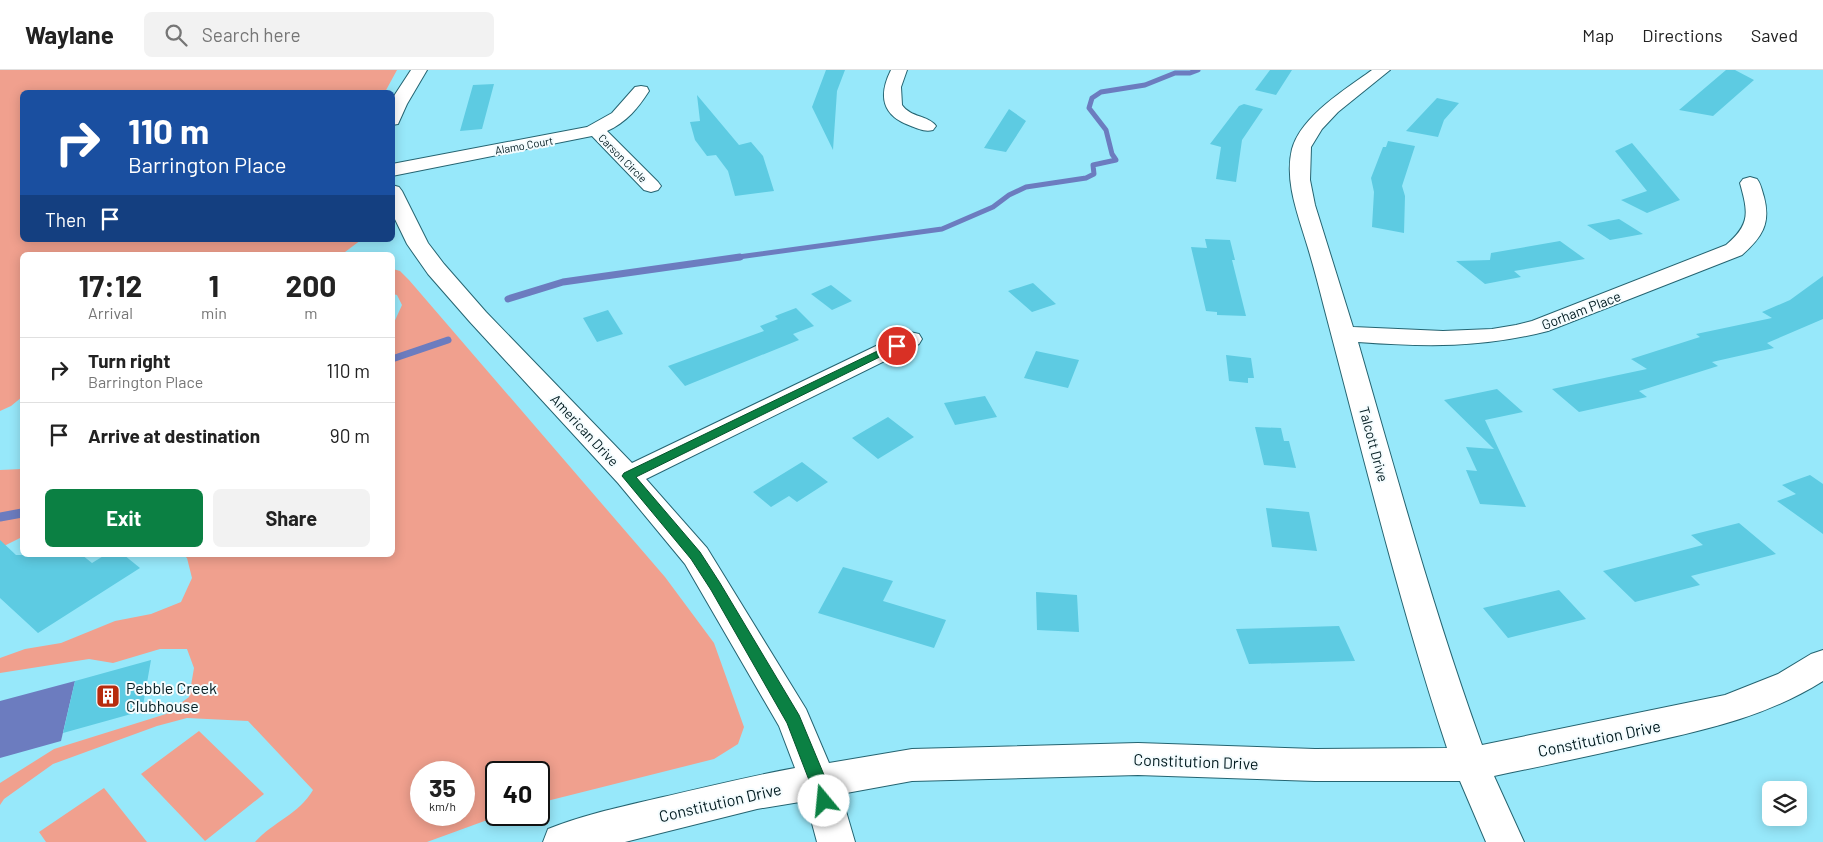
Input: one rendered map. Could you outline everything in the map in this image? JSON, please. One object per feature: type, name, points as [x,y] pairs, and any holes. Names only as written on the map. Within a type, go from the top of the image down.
[{"type":"street","points":[[395,112],[419,70]]},
{"type":"street","points":[[899,70],[892,87],[897,109],[900,114],[927,126]]},
{"type":"street","name":"Talcott Drive","points":[[1379,70],[1322,117],[1306,139],[1300,160],[1300,180],[1384,481],[1448,698],[1471,764],[1505,842]]},
{"type":"street","name":"Alamo Court","points":[[395,169],[596,130],[621,117],[641,92]]},
{"type":"street","name":"Carson Circle","points":[[596,130],[651,186]]},
{"type":"street","name":"Gorham Place","points":[[1344,334],[1417,338],[1469,337],[1508,333],[1540,326],[1734,250],[1749,235],[1758,217],[1758,210],[1750,183]]},
{"type":"street","name":"American Drive","points":[[395,197],[418,244],[436,268],[478,317],[628,476],[696,556],[794,720],[819,782],[836,842]]},
{"type":"street","points":[[628,476],[910,339]]},
{"type":"street","name":"Constitution Drive","points":[[562,842],[616,826],[757,792],[912,765],[1138,759],[1315,764],[1471,764],[1725,710],[1790,684],[1823,664]]},
{"type":"shaded area","points":[[0,70],[397,70],[386,90],[20,90],[20,242],[358,242],[345,252],[20,252],[20,399],[11,406],[0,411]]},
{"type":"shaded area","points":[[395,270],[400,271],[409,280],[665,577],[714,643],[744,727],[738,744],[714,759],[550,800],[550,761],[485,761],[485,821],[475,824],[475,761],[410,761],[410,826],[471,826],[427,842],[255,842],[301,805],[313,790],[248,721],[187,718],[157,726],[53,764],[4,799],[0,805],[0,783],[54,749],[166,714],[189,697],[194,668],[187,649],[160,649],[113,663],[89,659],[0,673],[0,658],[25,649],[61,643],[115,621],[151,614],[181,602],[192,578],[186,557],[395,557],[395,320],[402,305],[395,294]]},
{"type":"shaded area","points":[[20,469],[20,538],[0,548],[0,470]]},
{"type":"shaded area","points":[[199,731],[264,794],[205,841],[141,774]]},
{"type":"shaded area","points":[[104,788],[147,842],[46,842],[39,832]]},
{"type":"water","points":[[75,681],[61,741],[0,758],[0,701]]},
{"type":"building","points":[[826,70],[845,70],[837,91],[833,150],[812,107]]},
{"type":"building","points":[[1270,70],[1292,70],[1276,95],[1255,90]]},
{"type":"building","points":[[1726,70],[1735,70],[1754,80],[1713,116],[1679,110]]},
{"type":"building","points":[[494,84],[482,129],[460,131],[473,85]]},
{"type":"building","points":[[697,95],[739,145],[751,142],[763,156],[774,191],[735,196],[728,171],[716,155],[707,156],[695,140],[690,122],[700,121]]},
{"type":"building","points":[[1437,98],[1459,103],[1444,120],[1438,137],[1406,131]]},
{"type":"building","points":[[1244,104],[1263,109],[1242,140],[1236,182],[1216,179],[1221,147],[1210,144],[1239,106]]},
{"type":"building","points":[[1009,109],[1026,121],[1006,152],[984,148]]},
{"type":"building","points":[[1388,141],[1415,146],[1402,186],[1405,196],[1404,233],[1372,227],[1374,192],[1371,178],[1383,147],[1386,147]]},
{"type":"building","points":[[1632,143],[1680,200],[1647,213],[1621,200],[1647,191],[1615,151]]},
{"type":"building","points":[[1619,219],[1643,234],[1610,240],[1587,225]]},
{"type":"building","points":[[1205,239],[1230,240],[1235,260],[1232,260],[1246,316],[1217,315],[1217,312],[1206,311],[1191,247],[1207,248]]},
{"type":"building","points":[[1560,241],[1585,259],[1514,271],[1521,277],[1485,284],[1456,261],[1490,260],[1491,253]]},
{"type":"building","points":[[1823,276],[1823,319],[1767,343],[1774,348],[1712,362],[1718,366],[1639,391],[1647,397],[1579,412],[1552,389],[1647,369],[1631,359],[1700,337],[1696,334],[1772,318],[1762,312],[1790,300]]},
{"type":"building","points":[[1033,283],[1056,304],[1032,312],[1008,291]]},
{"type":"building","points":[[831,285],[852,301],[832,310],[811,294]]},
{"type":"building","points":[[796,308],[814,326],[793,334],[799,340],[685,386],[668,366],[764,331],[760,326],[778,319],[775,316]]},
{"type":"building","points":[[608,310],[623,334],[597,342],[583,318]]},
{"type":"building","points":[[1036,351],[1079,360],[1068,388],[1024,378]]},
{"type":"building","points":[[1226,355],[1251,358],[1254,378],[1248,378],[1248,383],[1229,381]]},
{"type":"building","points":[[1497,389],[1523,412],[1485,420],[1526,507],[1480,504],[1466,470],[1477,471],[1466,447],[1494,449],[1444,400]]},
{"type":"building","points":[[985,396],[997,417],[955,425],[944,403]]},
{"type":"building","points":[[888,417],[914,437],[878,459],[852,438]]},
{"type":"building","points":[[1255,427],[1281,428],[1284,441],[1289,441],[1296,468],[1264,465]]},
{"type":"building","points":[[802,462],[828,482],[797,502],[789,496],[771,507],[753,492]]},
{"type":"building","points":[[1810,475],[1823,484],[1823,534],[1777,501],[1796,494],[1782,485]]},
{"type":"building","points":[[1266,508],[1309,512],[1317,551],[1272,547]]},
{"type":"building","points":[[1739,523],[1776,554],[1691,576],[1700,585],[1635,602],[1603,571],[1703,545],[1691,535]]},
{"type":"building","points":[[0,540],[16,555],[20,555],[20,557],[84,557],[92,563],[102,557],[126,557],[140,568],[38,633],[0,598]]},
{"type":"building","points":[[843,567],[893,581],[883,601],[946,620],[934,648],[818,613]]},
{"type":"building","points":[[1559,590],[1586,619],[1508,638],[1483,608]]},
{"type":"building","points":[[1036,592],[1077,595],[1079,632],[1037,630]]},
{"type":"building","points":[[1339,626],[1355,661],[1249,664],[1236,629]]},
{"type":"building","name":"Pebble Creek Clubhouse","points":[[151,660],[142,711],[63,733],[75,681]]},
{"type":"waterway","points":[[731,258],[942,229],[993,207],[1009,195],[1026,187],[1086,178],[1094,174],[1093,165],[1116,160],[1112,154],[1106,130],[1089,108],[1092,98],[1101,92],[1145,85],[1175,73],[1190,73],[1198,70]]},
{"type":"waterway","points":[[508,299],[563,282],[740,257]]},
{"type":"waterway","points":[[395,358],[448,340]]},
{"type":"waterway","points":[[0,517],[20,513]]},
{"type":"place","name":"Pebble Creek Clubhouse","points":[[108,696]]},
{"type":"route","points":[[824,801],[819,782],[794,720],[716,587],[696,556],[666,518],[628,476],[897,346]]}]
